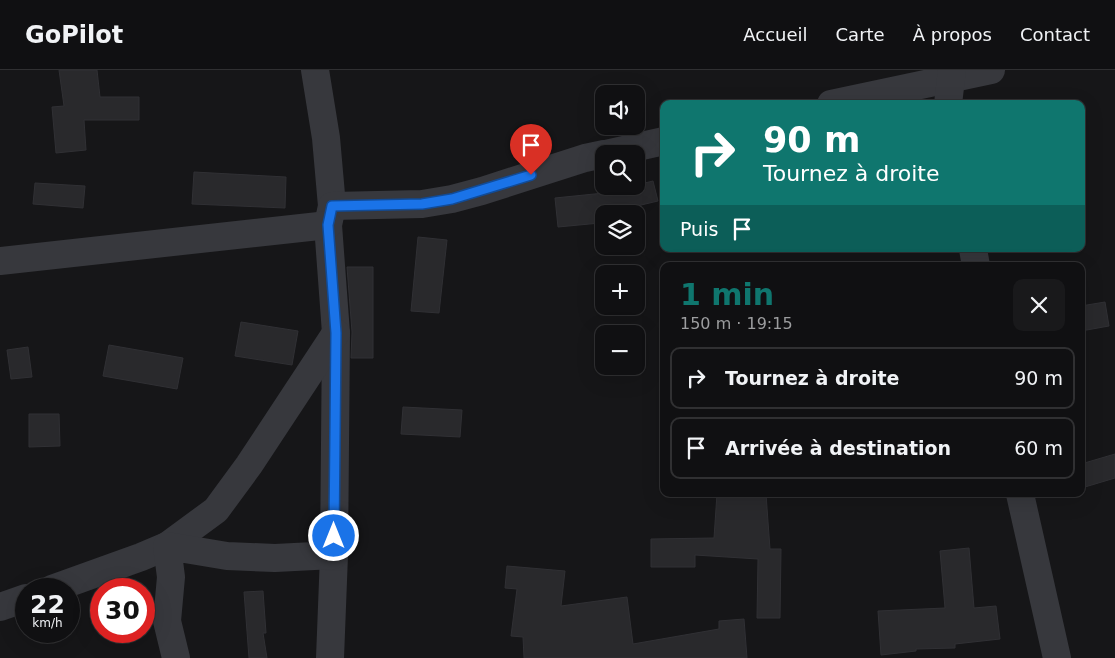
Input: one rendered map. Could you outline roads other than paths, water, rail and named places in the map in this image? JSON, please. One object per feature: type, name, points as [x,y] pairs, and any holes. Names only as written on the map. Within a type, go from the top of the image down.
[{"type":"street","points":[[315,70],[326,138],[336,333],[334,555],[330,658]]},
{"type":"street","points":[[847,100],[951,74],[991,70]]},
{"type":"street","points":[[948,100],[951,74]]},
{"type":"street","points":[[645,145],[660,142]]},
{"type":"street","points":[[0,260],[452,199],[595,156]]},
{"type":"street","points":[[80,579],[167,546],[216,510],[336,333]]},
{"type":"street","points":[[1021,497],[1056,658]]},
{"type":"street","points":[[167,546],[227,556],[275,558],[334,555]]},
{"type":"street","points":[[167,546],[171,577],[167,621],[176,658]]},
{"type":"street","points":[[0,607],[15,602]]}]
